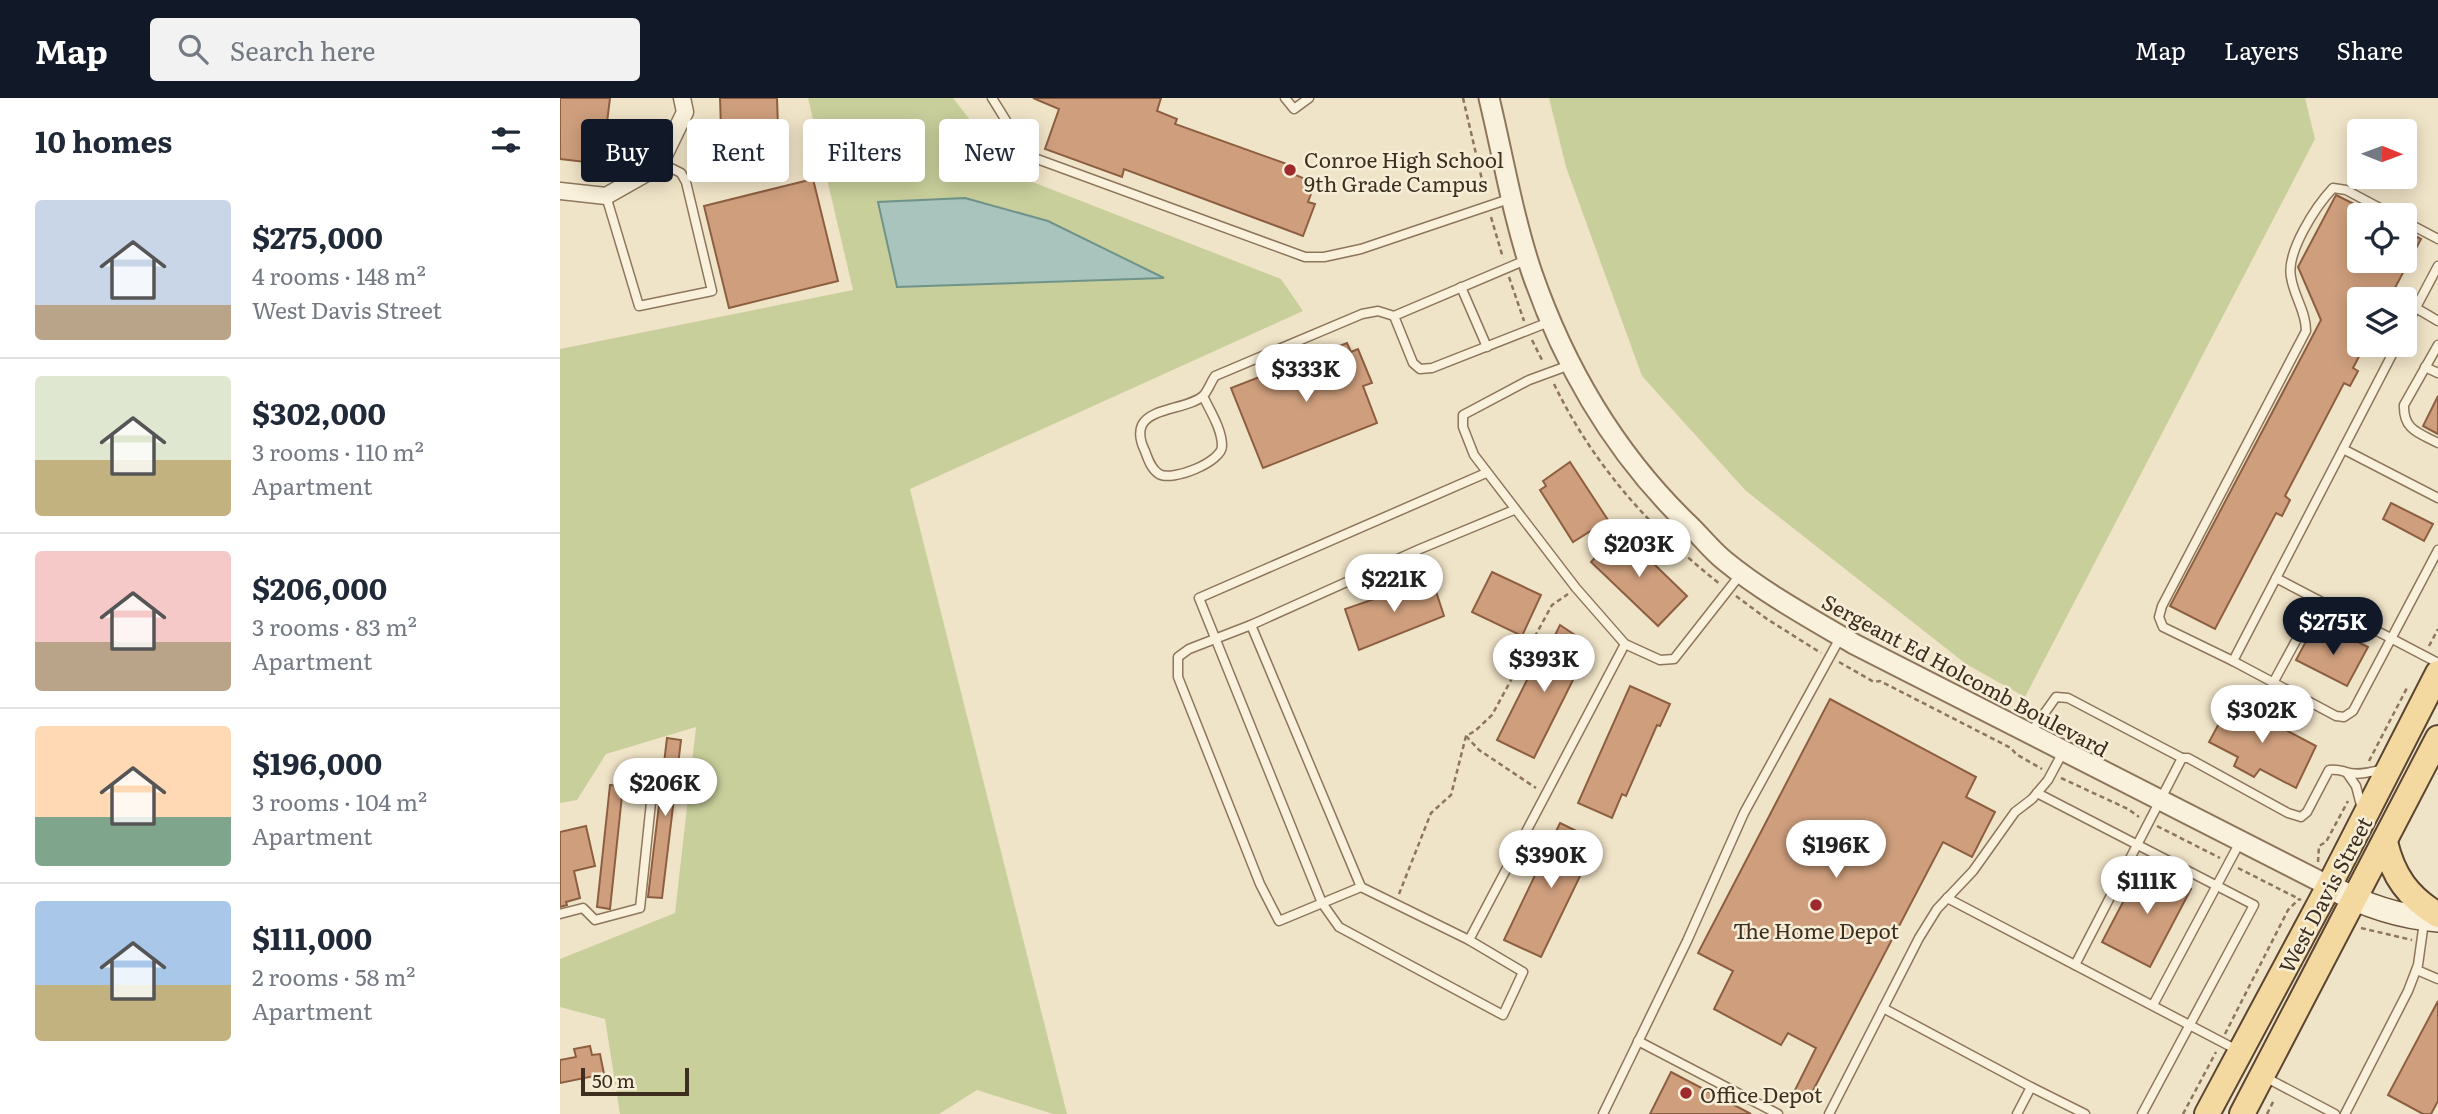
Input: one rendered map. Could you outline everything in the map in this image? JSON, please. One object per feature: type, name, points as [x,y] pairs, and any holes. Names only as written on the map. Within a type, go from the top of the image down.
[{"type":"main road","name":"West Davis Street","points":[[2207,1114],[2324,897],[2438,673]]},
{"type":"main road","name":"West Davis Street","points":[[2251,1113],[2262,1075],[2438,738]]},
{"type":"main road","points":[[2385,842],[2397,878],[2431,924]]},
{"type":"main road","points":[[2324,897],[2348,910],[2388,911],[2431,924]]},
{"type":"street","points":[[673,138],[685,112],[682,98]]},
{"type":"street","name":"Sergeant Ed Holcomb Boulevard","points":[[1489,98],[1528,259],[1550,322],[1570,365],[1605,424],[1658,494],[1724,561],[1841,637],[2240,842],[2324,897]]},
{"type":"street","points":[[560,191],[606,196],[631,182]]},
{"type":"lane","points":[[992,98],[1023,148],[1037,159],[1305,257],[1324,257],[1349,252],[1512,198]]},
{"type":"lane","points":[[1285,98],[1294,109],[1309,98]]},
{"type":"lane","points":[[606,196],[639,306],[712,291],[686,182],[681,173],[673,169]]},
{"type":"lane","points":[[2370,203],[2346,191],[2333,188],[2322,200],[2302,234],[2290,265],[2290,276],[2306,317],[2306,331],[2162,606],[2159,617],[2163,627],[2233,660],[2336,716],[2344,717],[2353,711],[2438,550]]},
{"type":"lane","points":[[2417,228],[2438,239]]},
{"type":"lane","points":[[1203,396],[1221,434],[1222,450],[1217,458],[1188,471],[1173,477],[1161,476],[1153,469],[1140,442],[1140,428],[1146,418],[1203,396],[1215,376],[1362,314],[1378,312],[1395,316],[1528,259]]},
{"type":"lane","points":[[2417,307],[2437,272]]},
{"type":"lane","points":[[1461,286],[1487,347]]},
{"type":"lane","points":[[2417,310],[2438,321]]},
{"type":"lane","points":[[1395,316],[1413,363],[1420,369],[1432,368],[1550,322]]},
{"type":"lane","points":[[2438,345],[2404,405],[2404,415],[2410,428],[2438,443]]},
{"type":"lane","points":[[2233,660],[2391,357]]},
{"type":"lane","points":[[1570,365],[1529,380],[1463,415],[1463,427],[1474,456],[1576,588],[1625,644],[1661,660],[1674,659],[1742,572]]},
{"type":"lane","points":[[2425,367],[2438,373]]},
{"type":"lane","points":[[2343,449],[2438,498]]},
{"type":"lane","points":[[1251,625],[1361,887],[1469,940],[1523,972],[1503,1014],[1339,927],[1322,903],[1199,598],[1486,473]]},
{"type":"lane","points":[[1361,887],[1279,921],[1260,884],[1178,677],[1178,657],[1189,649],[1251,625],[1514,510]]},
{"type":"lane","points":[[2276,578],[2438,663]]},
{"type":"lane","points":[[2273,683],[2318,600]]},
{"type":"lane","points":[[1603,1114],[1688,942],[1744,813],[1841,637]]},
{"type":"lane","points":[[1469,940],[1625,644]]},
{"type":"lane","points":[[2029,734],[2056,697],[2068,698],[2182,758],[2188,758],[2288,813],[2301,817],[2307,812],[2329,770],[2340,769],[2347,773],[2356,786],[2364,818]]},
{"type":"lane","points":[[1829,1114],[1919,938],[1937,909],[1973,871],[2015,812],[2037,793],[2064,752]]},
{"type":"lane","points":[[2075,965],[2182,758]]},
{"type":"lane","points":[[560,914],[583,908],[595,920],[640,908],[655,764]]},
{"type":"lane","points":[[2347,773],[2375,772],[2390,767]]},
{"type":"lane","points":[[2037,793],[2254,905],[2142,1114]]},
{"type":"lane","points":[[2153,1005],[2240,842]]},
{"type":"lane","points":[[1947,898],[2240,1052]]},
{"type":"lane","points":[[2345,1114],[2408,991],[2431,924]]},
{"type":"lane","points":[[2417,970],[2438,979]]},
{"type":"lane","points":[[1883,1008],[2084,1114]]},
{"type":"lane","points":[[1638,1041],[1779,1114]]},
{"type":"lane","points":[[2262,1075],[2335,1114]]},
{"type":"lane","points":[[2017,1114],[2031,1087]]},
{"type":"path","points":[[1464,98],[1487,206],[1528,331],[1562,402],[1630,501],[1682,555],[1727,590],[1810,647],[1874,682],[1880,681],[2011,748],[2016,754],[2052,774],[2128,808],[2137,817],[2229,863],[2324,897]]},
{"type":"path","points":[[1395,904],[1432,813],[1451,796],[1466,736],[1492,715],[1552,605],[1576,588]]},
{"type":"path","points":[[1466,736],[1479,750],[1546,794]]},
{"type":"path","points":[[2348,910],[2365,930],[2431,924]]},
{"type":"path","points":[[2251,1113],[2274,1100]]},
{"type":"green space","points":[[808,98],[953,98],[969,119],[939,119],[939,182],[1032,182],[1281,279],[1303,311],[910,489],[1067,1114],[1053,1114],[977,1090],[939,1114],[620,1114],[605,1019],[560,1007],[560,959],[675,913],[696,727],[606,754],[577,800],[560,803],[560,349],[853,290],[828,182],[925,182],[925,119],[813,119]],"holes":[[[965,198],[1048,221],[897,287],[879,202]]]},
{"type":"green space","points":[[1549,98],[2305,98],[2315,139],[2025,697],[1966,664],[1746,491],[1642,376],[1566,167]]},
{"type":"water","points":[[965,198],[1048,221],[1164,278],[897,287],[878,202]]},
{"type":"building","points":[[560,98],[610,98],[607,119],[581,119],[581,162],[560,159]]},
{"type":"building","points":[[720,98],[777,98],[778,119],[721,119]]},
{"type":"building","points":[[1033,98],[1161,98],[1157,111],[1177,119],[1175,124],[1295,167],[1293,174],[1315,183],[1308,202],[1315,204],[1303,236],[1124,169],[1122,177],[1045,149],[1059,109]]},
{"type":"building","points":[[803,181],[814,182],[838,281],[729,308],[704,206]]},
{"type":"building","points":[[2336,195],[2352,203],[2347,203],[2347,273],[2403,273],[2395,287],[2347,287],[2347,357],[2359,357],[2353,368],[2358,371],[2350,386],[2344,383],[2285,496],[2290,500],[2282,516],[2276,513],[2215,629],[2170,606],[2321,320],[2298,267]]},
{"type":"building","points":[[1347,343],[1351,352],[1358,349],[1372,383],[1363,386],[1377,423],[1263,468],[1231,388]]},
{"type":"building","points":[[2438,396],[2438,434],[2423,426]]},
{"type":"building","points":[[1570,462],[1608,520],[1573,542],[1540,490],[1546,486],[1543,481]]},
{"type":"building","points":[[2391,503],[2433,524],[2424,541],[2383,519]]},
{"type":"building","points":[[1620,531],[1687,596],[1658,626],[1591,562]]},
{"type":"building","points":[[1492,572],[1541,595],[1522,636],[1472,612]]},
{"type":"building","points":[[1432,579],[1444,616],[1359,650],[1345,609]]},
{"type":"building","points":[[1560,625],[1590,645],[1580,657],[1583,660],[1534,758],[1497,740],[1531,672],[1545,656]]},
{"type":"building","points":[[2311,632],[2338,646],[2344,635],[2368,647],[2347,686],[2296,660]]},
{"type":"building","points":[[1630,686],[1670,704],[1660,726],[1657,725],[1626,796],[1622,794],[1612,818],[1578,803]]},
{"type":"building","name":"The Home Depot","points":[[1830,699],[1976,777],[1966,797],[1995,812],[1972,857],[1943,842],[1808,1100],[1794,1092],[1816,1048],[1788,1033],[1781,1045],[1714,1009],[1733,971],[1698,953]]},
{"type":"building","points":[[2231,701],[2316,746],[2296,788],[2260,769],[2254,777],[2234,766],[2238,757],[2209,742]]},
{"type":"building","points":[[667,738],[681,740],[662,898],[648,897]]},
{"type":"building","points":[[610,785],[623,786],[610,909],[597,907]]},
{"type":"building","points":[[1560,823],[1597,841],[1541,957],[1504,940]]},
{"type":"building","points":[[586,826],[595,866],[574,871],[580,898],[560,907],[560,832]]},
{"type":"building","points":[[2143,864],[2191,889],[2150,967],[2102,942]]},
{"type":"building","points":[[2438,1001],[2438,1101],[2431,1114],[2423,1114],[2388,1095]]},
{"type":"building","points":[[590,1046],[592,1055],[600,1054],[604,1074],[560,1083],[560,1060],[576,1057],[574,1049]]},
{"type":"building","name":"Office Depot","points":[[1671,1072],[1751,1114],[1650,1114]]},
{"type":"place","name":"Conroe High School 9th Grade Campus","points":[[1290,170]]},
{"type":"place","name":"The Home Depot","points":[[1816,905]]},
{"type":"place","name":"Office Depot","points":[[1686,1093]]}]
